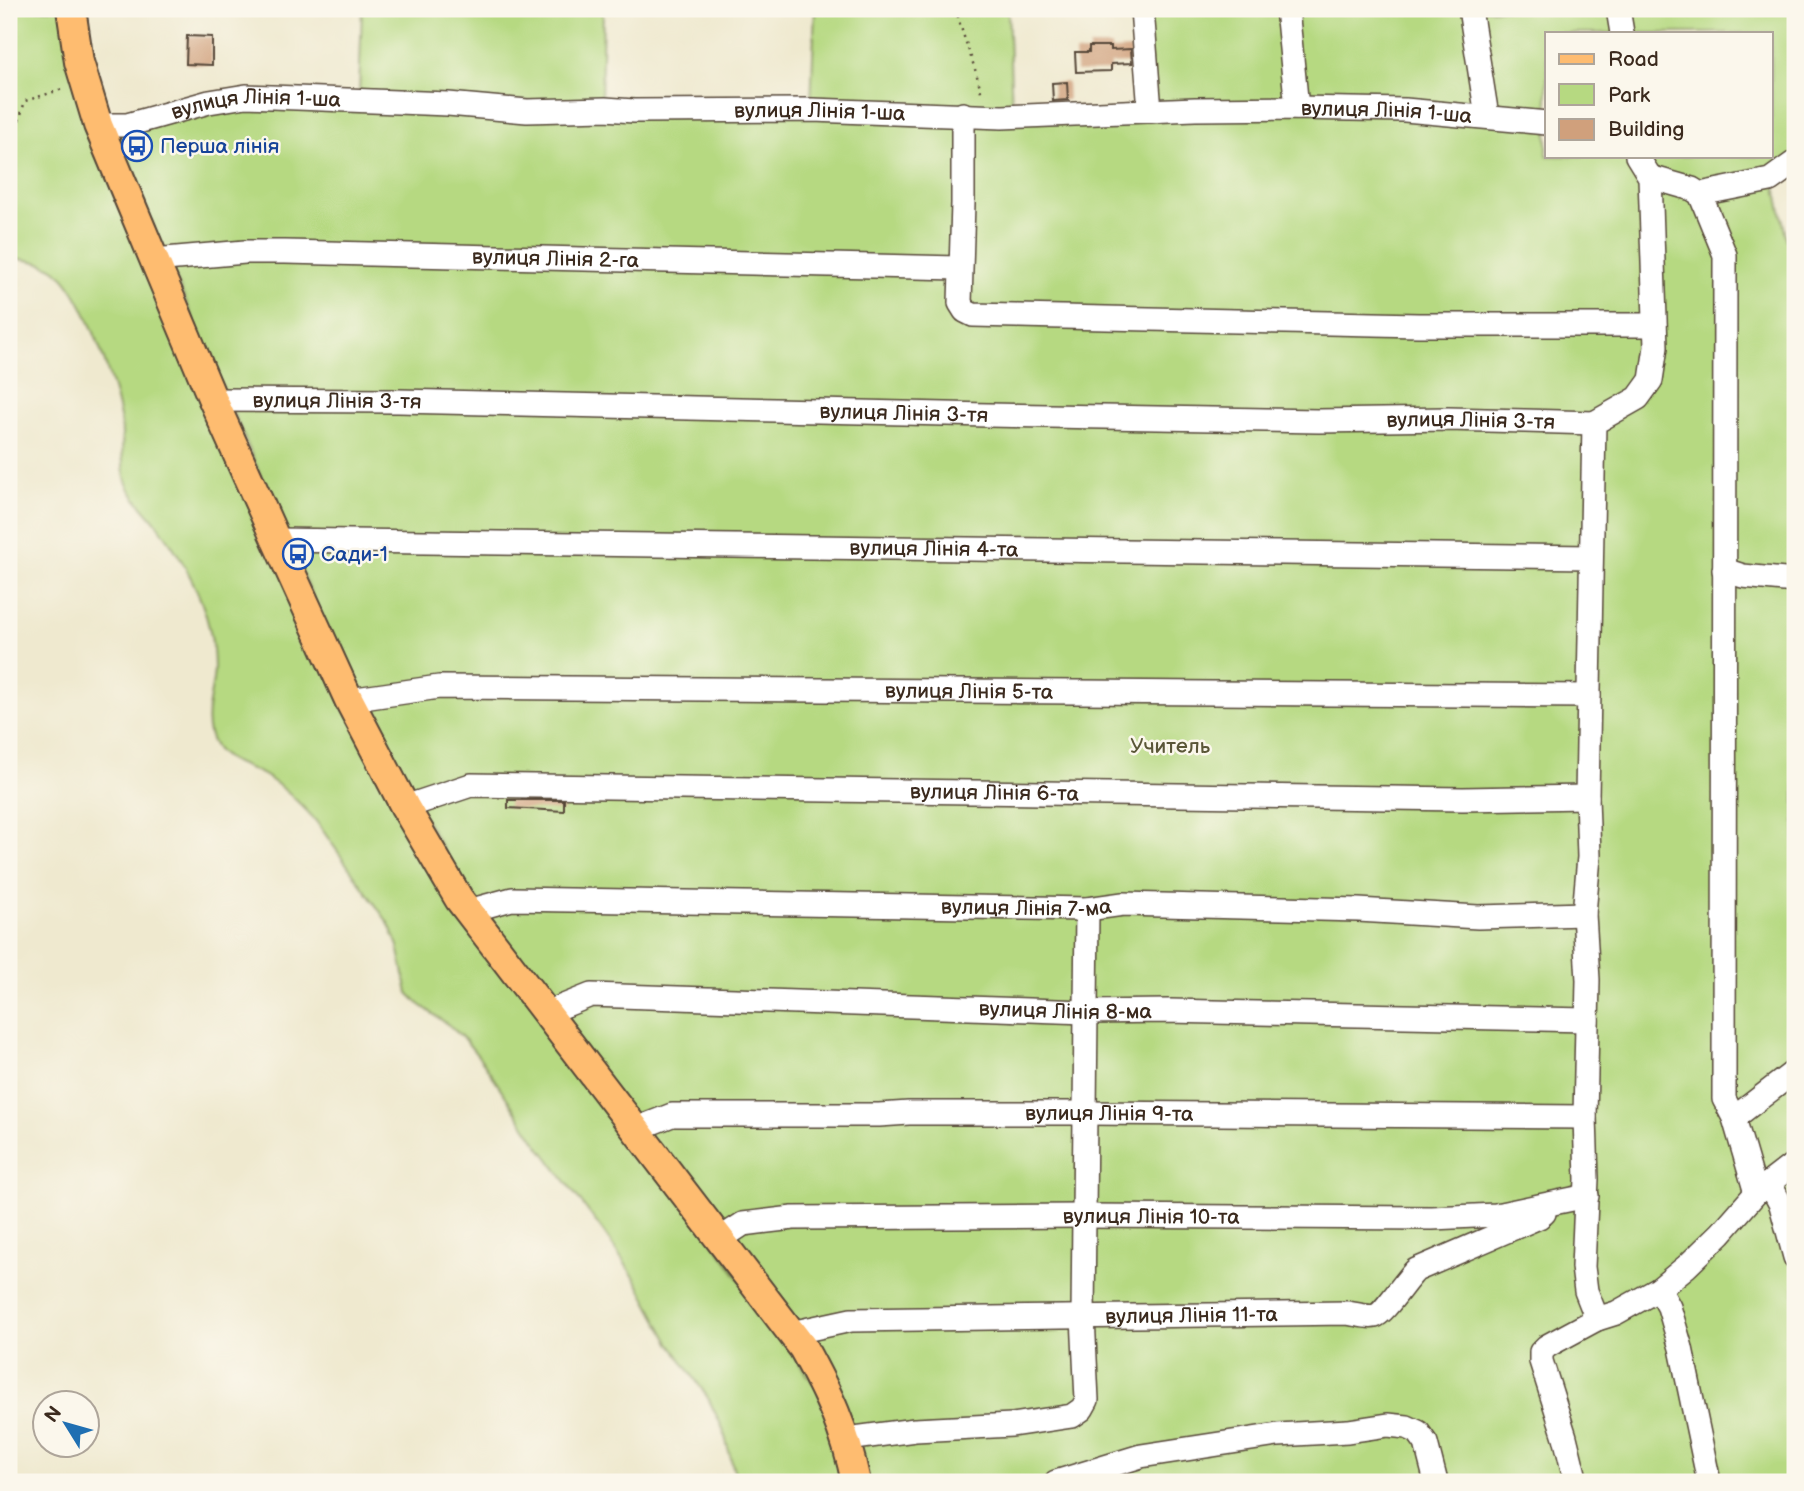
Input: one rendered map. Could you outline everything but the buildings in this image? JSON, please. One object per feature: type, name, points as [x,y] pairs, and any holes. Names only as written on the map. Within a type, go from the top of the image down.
[{"type":"main road","points":[[71,9],[79,62],[99,125],[154,260],[213,400],[349,700],[405,807],[468,911],[791,1333],[825,1386],[847,1439],[856,1482]]},
{"type":"lane","points":[[1142,9],[1150,111]]},
{"type":"lane","points":[[1287,9],[1297,108]]},
{"type":"lane","points":[[1471,9],[1487,116]]},
{"type":"lane","points":[[1618,9],[1622,32]]},
{"type":"lane","name":"вулиця Лінія 1-ша","points":[[99,125],[127,125],[209,102],[246,96],[448,104],[527,111],[812,110],[871,114],[974,115],[1297,108],[1405,110],[1545,122]]},
{"type":"lane","points":[[974,115],[963,203],[959,268],[960,303],[965,311],[973,315],[1418,325],[1654,325]]},
{"type":"lane","points":[[1597,1319],[1586,1291],[1583,1267],[1587,1196],[1585,1117],[1588,980],[1584,914],[1589,857],[1587,797],[1594,423],[1638,398],[1651,380],[1656,347],[1650,177],[1638,158]]},
{"type":"lane","points":[[1700,194],[1770,180],[1795,162]]},
{"type":"lane","points":[[1650,177],[1692,189],[1700,194],[1726,255],[1724,1100],[1763,1189],[1781,1205],[1795,1257]]},
{"type":"lane","name":"вулиця Лінія 2-га","points":[[154,260],[245,252],[285,252],[959,268]]},
{"type":"lane","name":"вулиця Лінія 3-тя","points":[[213,400],[398,401],[1306,421],[1448,419],[1594,423]]},
{"type":"lane","name":"вулиця Лінія 4-та","points":[[276,540],[1591,557]]},
{"type":"lane","points":[[1724,570],[1743,576],[1795,581]]},
{"type":"lane","name":"вулиця Лінія 5-та","points":[[349,700],[439,687],[1589,696]]},
{"type":"lane","name":"вулиця Лінія 6-та","points":[[405,807],[471,785],[1463,799],[1587,797]]},
{"type":"lane","name":"вулиця Лінія 7-ма","points":[[468,911],[512,899],[1087,909],[1123,904],[1479,916],[1584,914]]},
{"type":"lane","points":[[847,1439],[915,1430],[1012,1425],[1072,1416],[1083,1409],[1087,1400],[1083,1317],[1087,909]]},
{"type":"lane","name":"вулиця Лінія 8-ма","points":[[546,1013],[591,995],[1086,1012],[1587,1020]]},
{"type":"lane","points":[[1734,1118],[1795,1071]]},
{"type":"lane","name":"вулиця Лінія 9-та","points":[[636,1129],[672,1115],[1085,1112],[1585,1117]]},
{"type":"lane","points":[[1576,1482],[1541,1362],[1541,1352],[1547,1346],[1597,1319],[1615,1313],[1658,1289],[1721,1233],[1763,1189],[1795,1163]]},
{"type":"lane","name":"вулиця Лінія 10-та","points":[[720,1239],[743,1224],[793,1218],[1432,1218],[1496,1214],[1587,1196]]},
{"type":"lane","name":"вулиця Лінія 11-та","points":[[791,1333],[851,1320],[1347,1313],[1374,1317],[1382,1312],[1405,1280],[1416,1270],[1539,1217],[1556,1202]]},
{"type":"lane","points":[[1658,1289],[1669,1307],[1681,1348],[1709,1482]]},
{"type":"lane","points":[[1056,1482],[1140,1456],[1278,1435],[1348,1431],[1388,1425],[1407,1427],[1418,1432],[1426,1443],[1436,1482]]},
{"type":"path","points":[[956,9],[962,36],[978,72],[974,115]]},
{"type":"path","points":[[9,154],[25,101],[58,92],[84,77]]},
{"type":"green space","points":[[9,9],[60,9],[344,709],[818,1390],[847,1482],[737,1482],[723,1429],[708,1398],[670,1343],[636,1280],[534,1139],[483,1062],[450,1026],[408,993],[398,946],[389,924],[316,821],[299,802],[279,786],[225,757],[215,747],[210,738],[207,718],[214,664],[206,614],[177,554],[159,526],[133,495],[126,481],[118,407],[97,340],[77,297],[55,270],[39,263],[9,258]]},
{"type":"green space","points":[[362,9],[603,9],[601,104],[359,95]]},
{"type":"green space","points":[[815,9],[1008,9],[1012,111],[811,104]]},
{"type":"green space","name":"Учитель","points":[[1144,9],[1795,9],[1795,171],[1775,181],[1786,237],[1795,265],[1795,1482],[865,1482],[854,1441],[480,913],[359,705],[116,139],[121,134],[211,108],[358,107],[1155,120]]},
{"type":"place","name":"Перша лінія","points":[[137,146]]},
{"type":"place","name":"Сади-1","points":[[298,554]]}]
